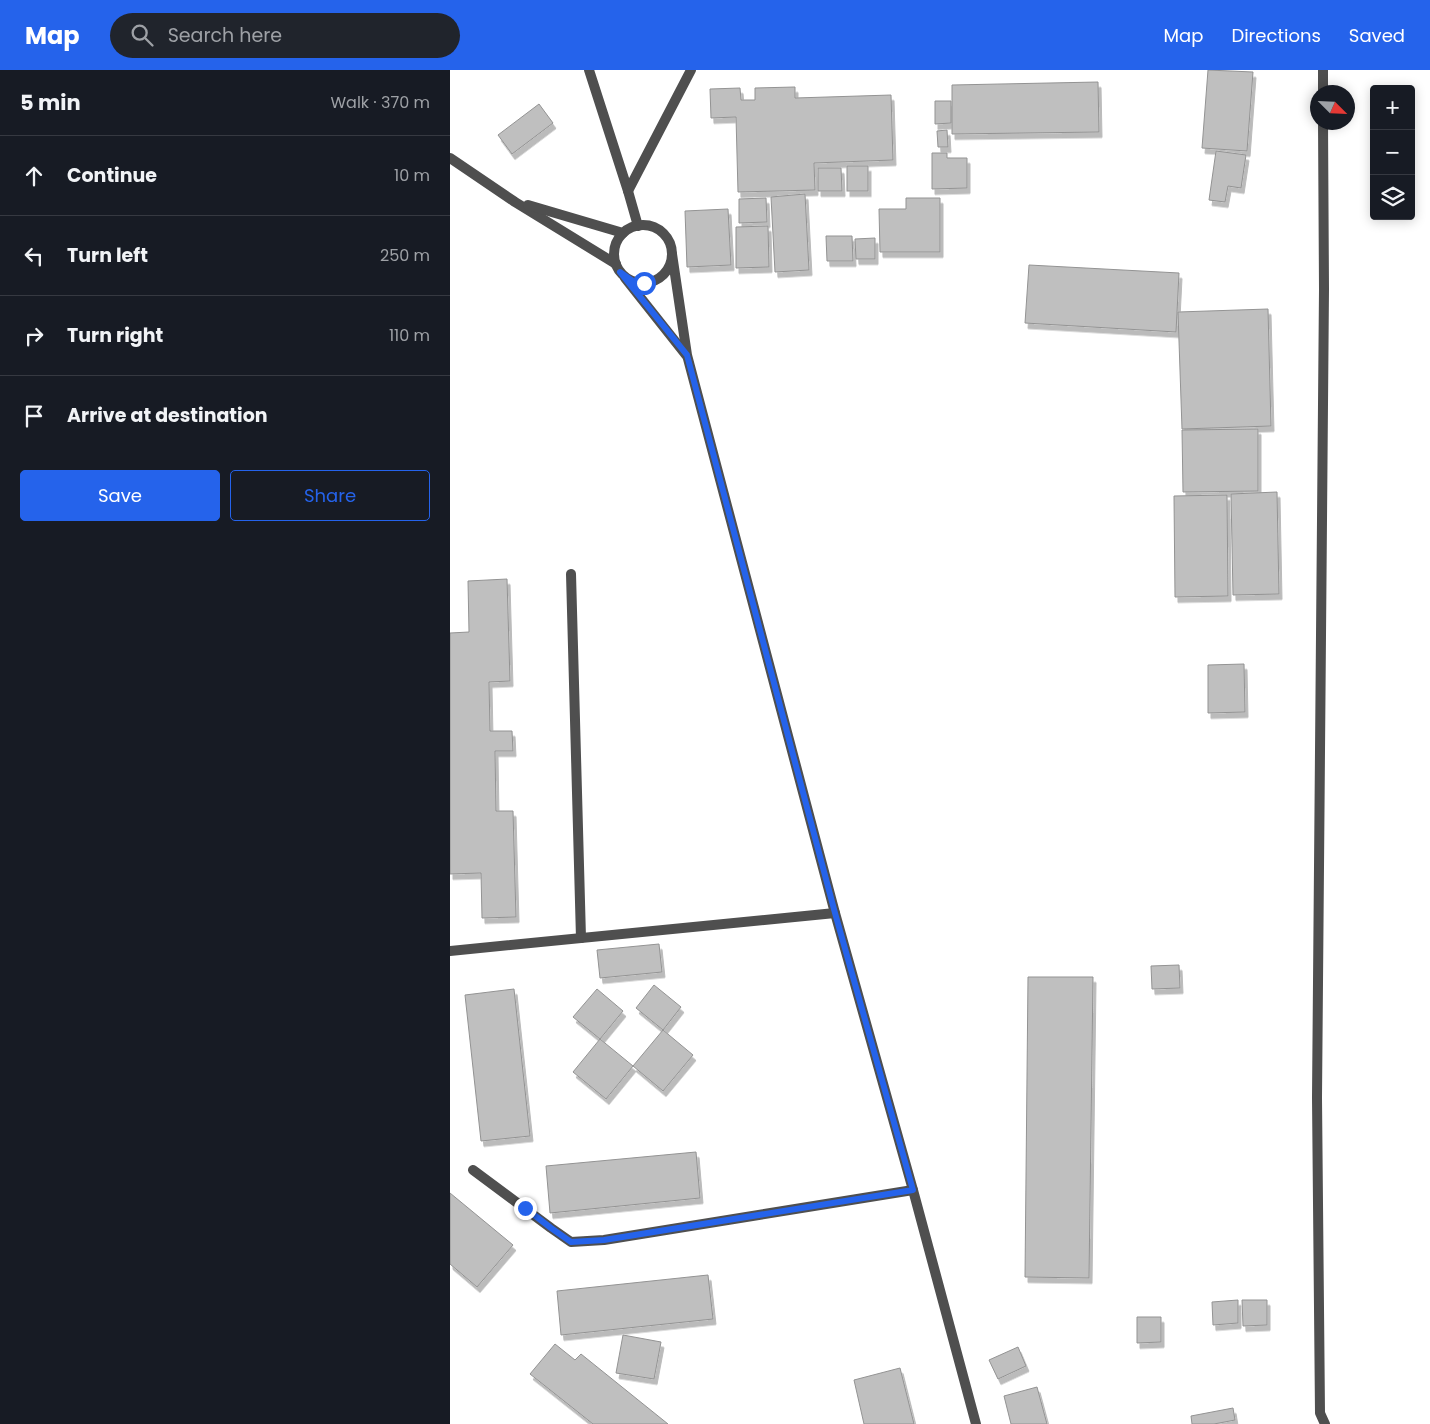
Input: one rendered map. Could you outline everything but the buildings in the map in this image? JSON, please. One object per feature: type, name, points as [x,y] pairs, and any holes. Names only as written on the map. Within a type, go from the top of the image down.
[{"type":"street","points":[[589,70],[638,226]]},
{"type":"street","points":[[628,191],[691,70]]},
{"type":"street","points":[[1323,70],[1323,85]]},
{"type":"street","points":[[1323,130],[1324,299],[1317,1098],[1320,1413],[1324,1424]]},
{"type":"street","points":[[450,158],[618,268],[634,282],[644,283],[660,277],[671,262],[672,254]]},
{"type":"street","points":[[515,202],[623,233]]},
{"type":"street","points":[[687,355],[618,268],[614,256],[615,248],[623,233],[630,228],[646,225],[654,227],[662,232],[671,245],[687,355],[835,913],[913,1190],[976,1424]]},
{"type":"street","points":[[571,574],[581,938]]},
{"type":"street","points":[[450,951],[835,913]]},
{"type":"street","points":[[473,1170],[571,1242],[604,1240],[913,1190]]},
{"type":"route","points":[[525,1208],[571,1242],[604,1240],[913,1190],[835,913],[687,355],[620,272],[634,282],[644,283]]}]
